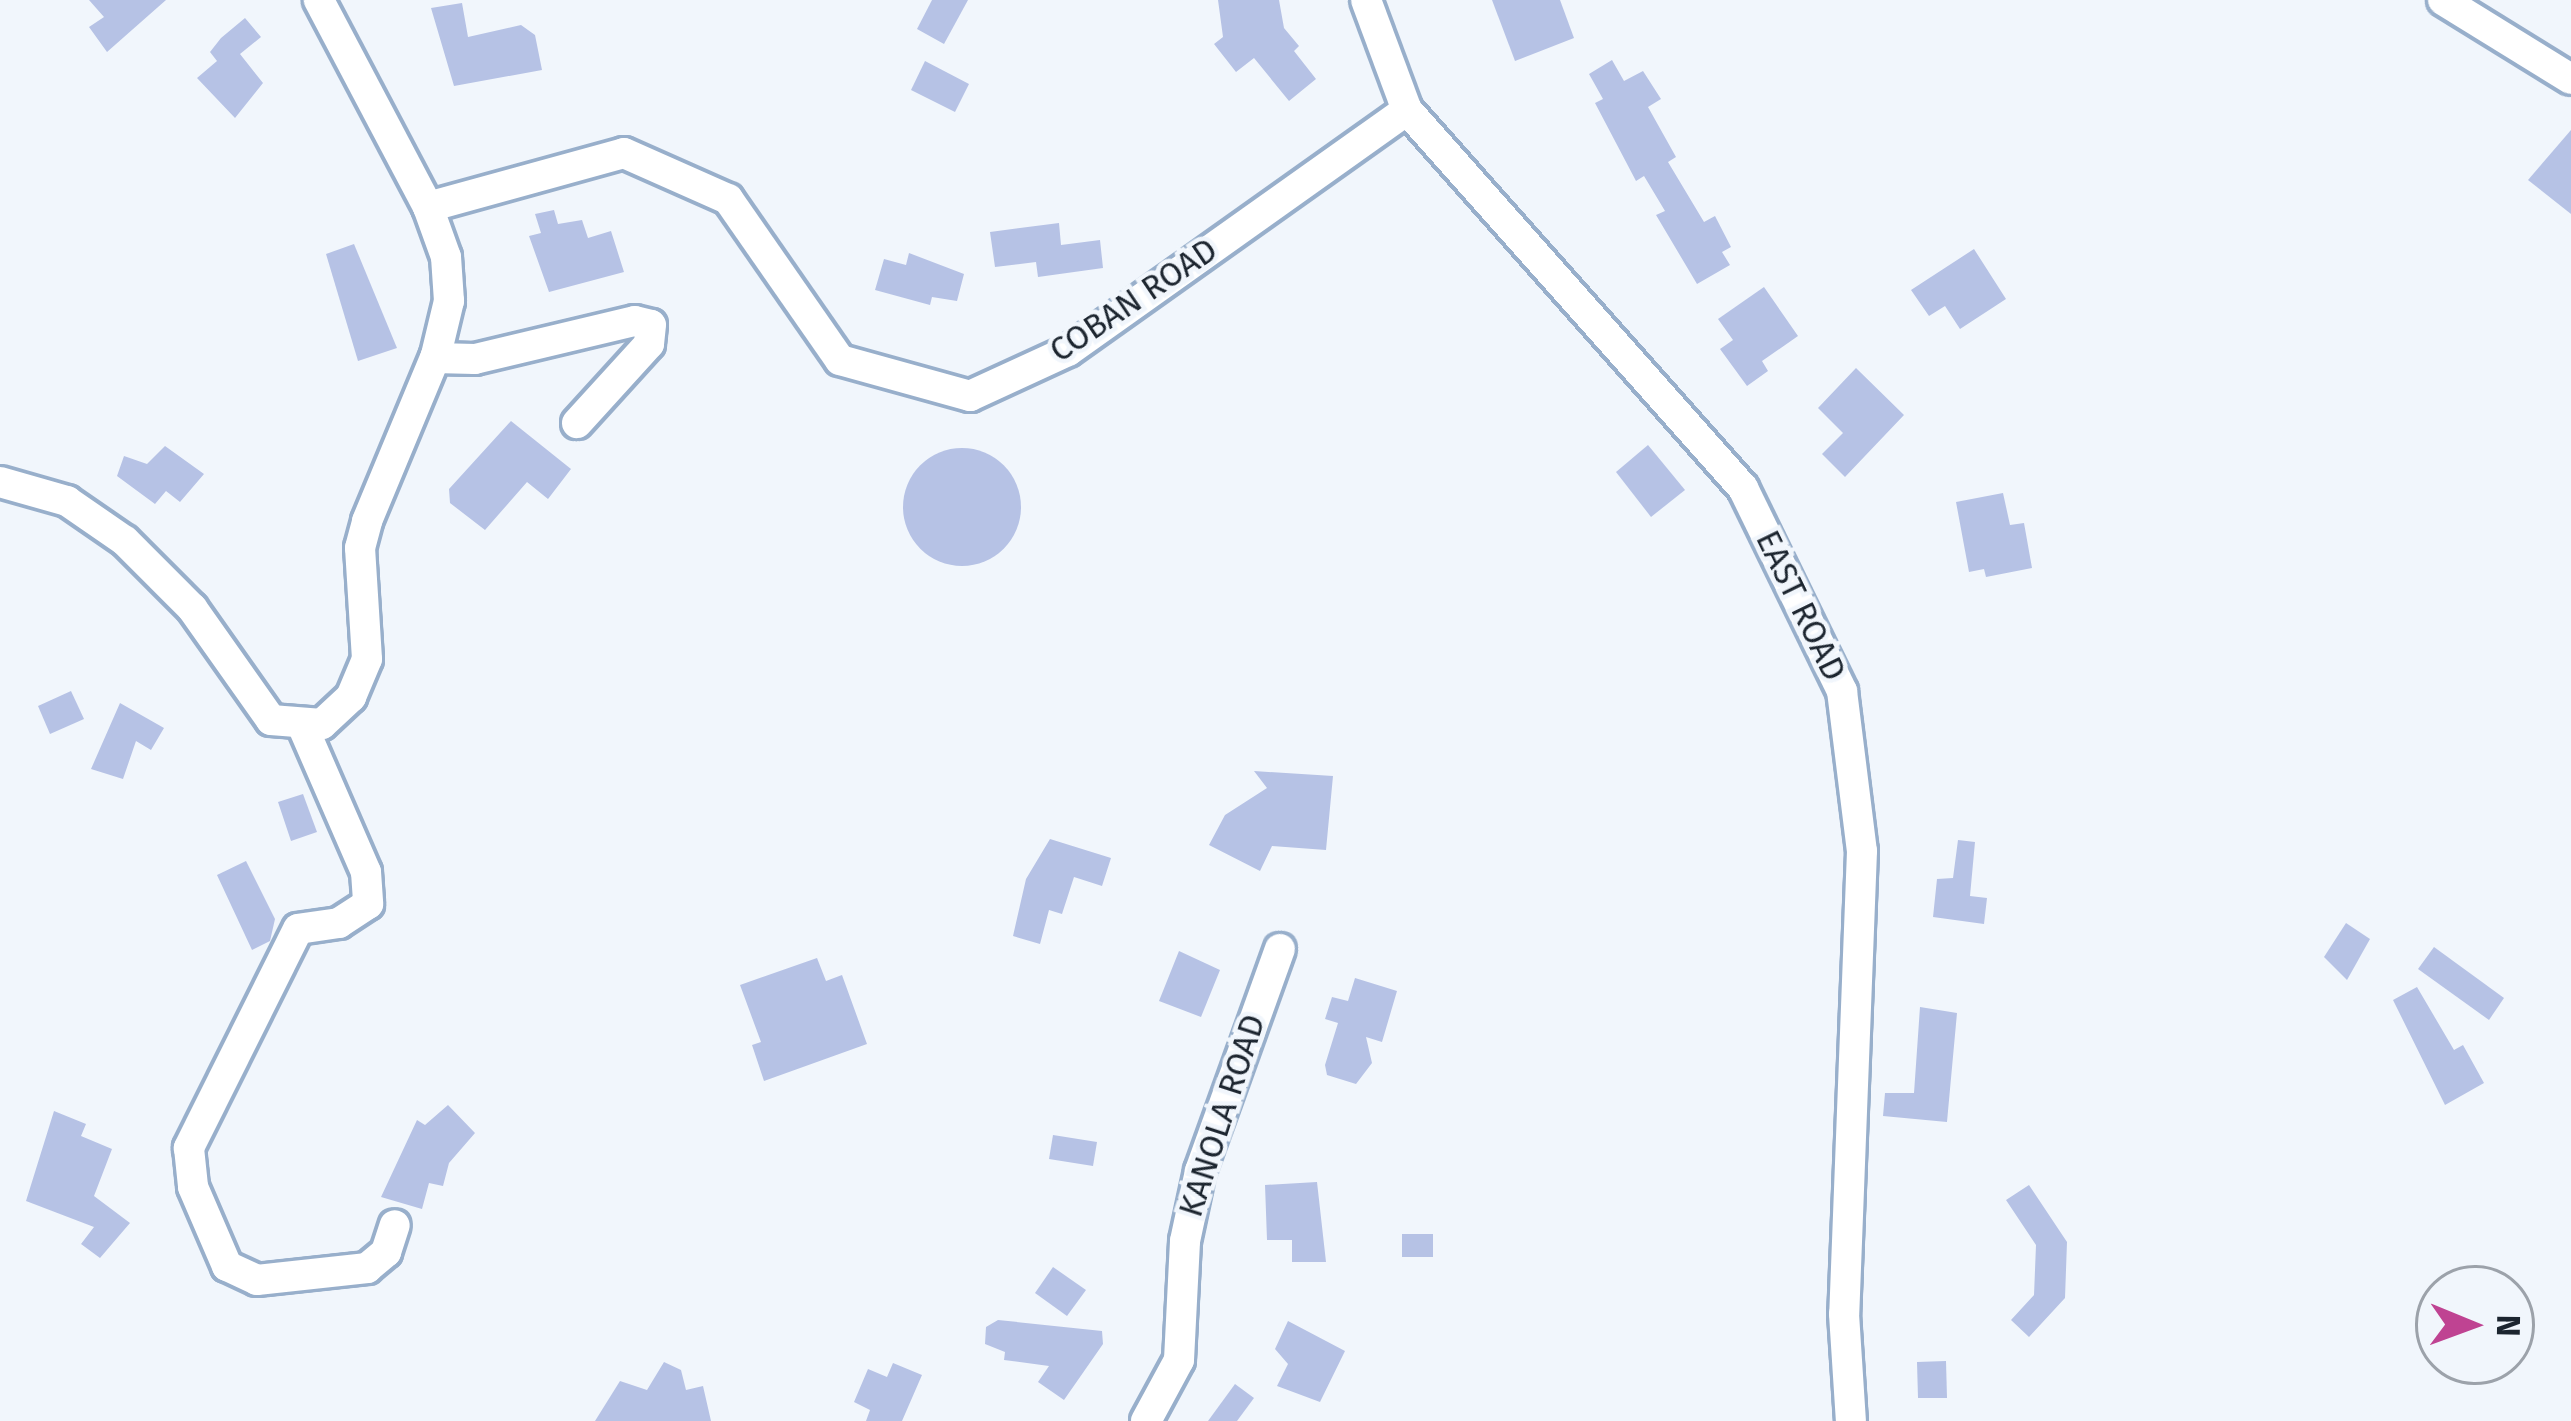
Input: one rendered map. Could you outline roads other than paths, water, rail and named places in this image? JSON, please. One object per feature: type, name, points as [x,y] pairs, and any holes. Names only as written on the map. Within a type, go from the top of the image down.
[{"type":"street","points":[[0,482],[56,497],[109,526],[192,608],[256,706],[271,720],[303,727],[338,713],[361,679],[367,521],[435,358],[449,301],[446,257],[428,208],[319,0]]},
{"type":"street","name":"EAST ROAD","points":[[1366,0],[1407,110],[1743,488],[1842,691],[1862,851],[1844,1314],[1852,1421]]},
{"type":"street","points":[[2443,0],[2571,80]]},
{"type":"street","name":"COBAN ROAD","points":[[428,208],[624,153],[728,199],[840,360],[970,396],[1068,351],[1407,110]]},
{"type":"street","points":[[435,358],[475,359],[635,321],[650,326],[654,337],[577,423]]},
{"type":"street","points":[[303,727],[365,872],[368,904],[339,923],[298,929],[189,1148],[193,1187],[227,1266],[256,1280],[367,1268],[386,1252],[395,1225]]},
{"type":"street","name":"KANOLA ROAD","points":[[1146,1421],[1179,1360],[1185,1241],[1205,1152],[1280,949]]}]
